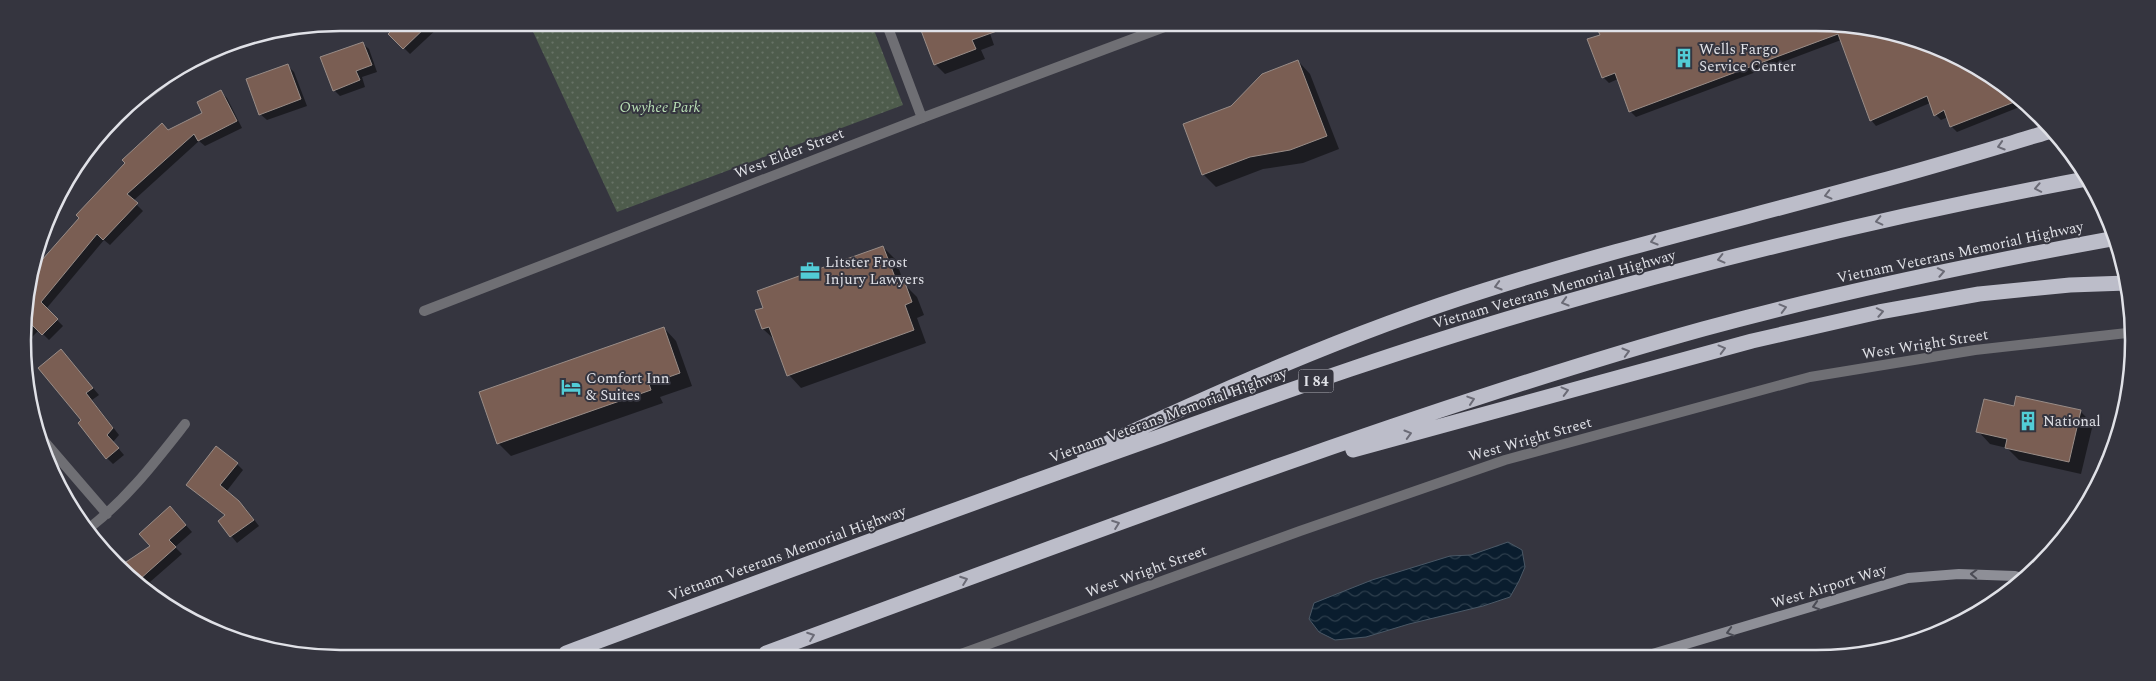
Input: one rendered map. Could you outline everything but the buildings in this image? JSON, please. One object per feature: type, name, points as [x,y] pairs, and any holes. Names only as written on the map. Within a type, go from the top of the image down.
[{"type":"highway","points":[[984,498],[1236,385],[1344,341],[1485,290],[1694,229],[1876,182],[2044,133]]},
{"type":"highway","name":"Vietnam Veterans Memorial Highway","points":[[574,650],[984,498],[1306,384],[1537,310],[1788,242],[1904,215],[2080,180]]},
{"type":"highway","name":"Vietnam Veterans Memorial Highway","points":[[774,650],[1210,490],[1501,390],[1703,330],[1804,303],[1917,276],[2108,240]]},
{"type":"highway","points":[[1210,490],[1752,341],[1879,312],[1980,294],[2070,285],[2119,283]]},
{"type":"main road","name":"West Airport Way","points":[[1666,650],[1908,578],[1960,574],[2015,576]]},
{"type":"street","points":[[889,31],[922,118]]},
{"type":"street","name":"West Elder Street","points":[[424,311],[922,118],[1154,31]]},
{"type":"street","name":"West Wright Street","points":[[972,650],[1291,534],[1524,455],[1810,377],[1975,350],[2125,333]]},
{"type":"street","points":[[92,525],[107,514],[144,477],[185,424]]},
{"type":"street","points":[[52,450],[107,514]]},
{"type":"green space","name":"Owyhee Park","points":[[533,31],[874,31],[903,105],[617,212]]},
{"type":"water","points":[[1508,542],[1522,550],[1525,567],[1510,597],[1366,637],[1335,640],[1319,632],[1309,619],[1314,603],[1372,580],[1450,556],[1471,555]]},
{"type":"place","name":"Wells Fargo Service Center","points":[[1684,58]]},
{"type":"place","name":"Litster Frost Injury Lawyers","points":[[810,271]]},
{"type":"place","name":"Comfort Inn & Suites","points":[[571,387]]},
{"type":"place","name":"National","points":[[2028,421]]}]
